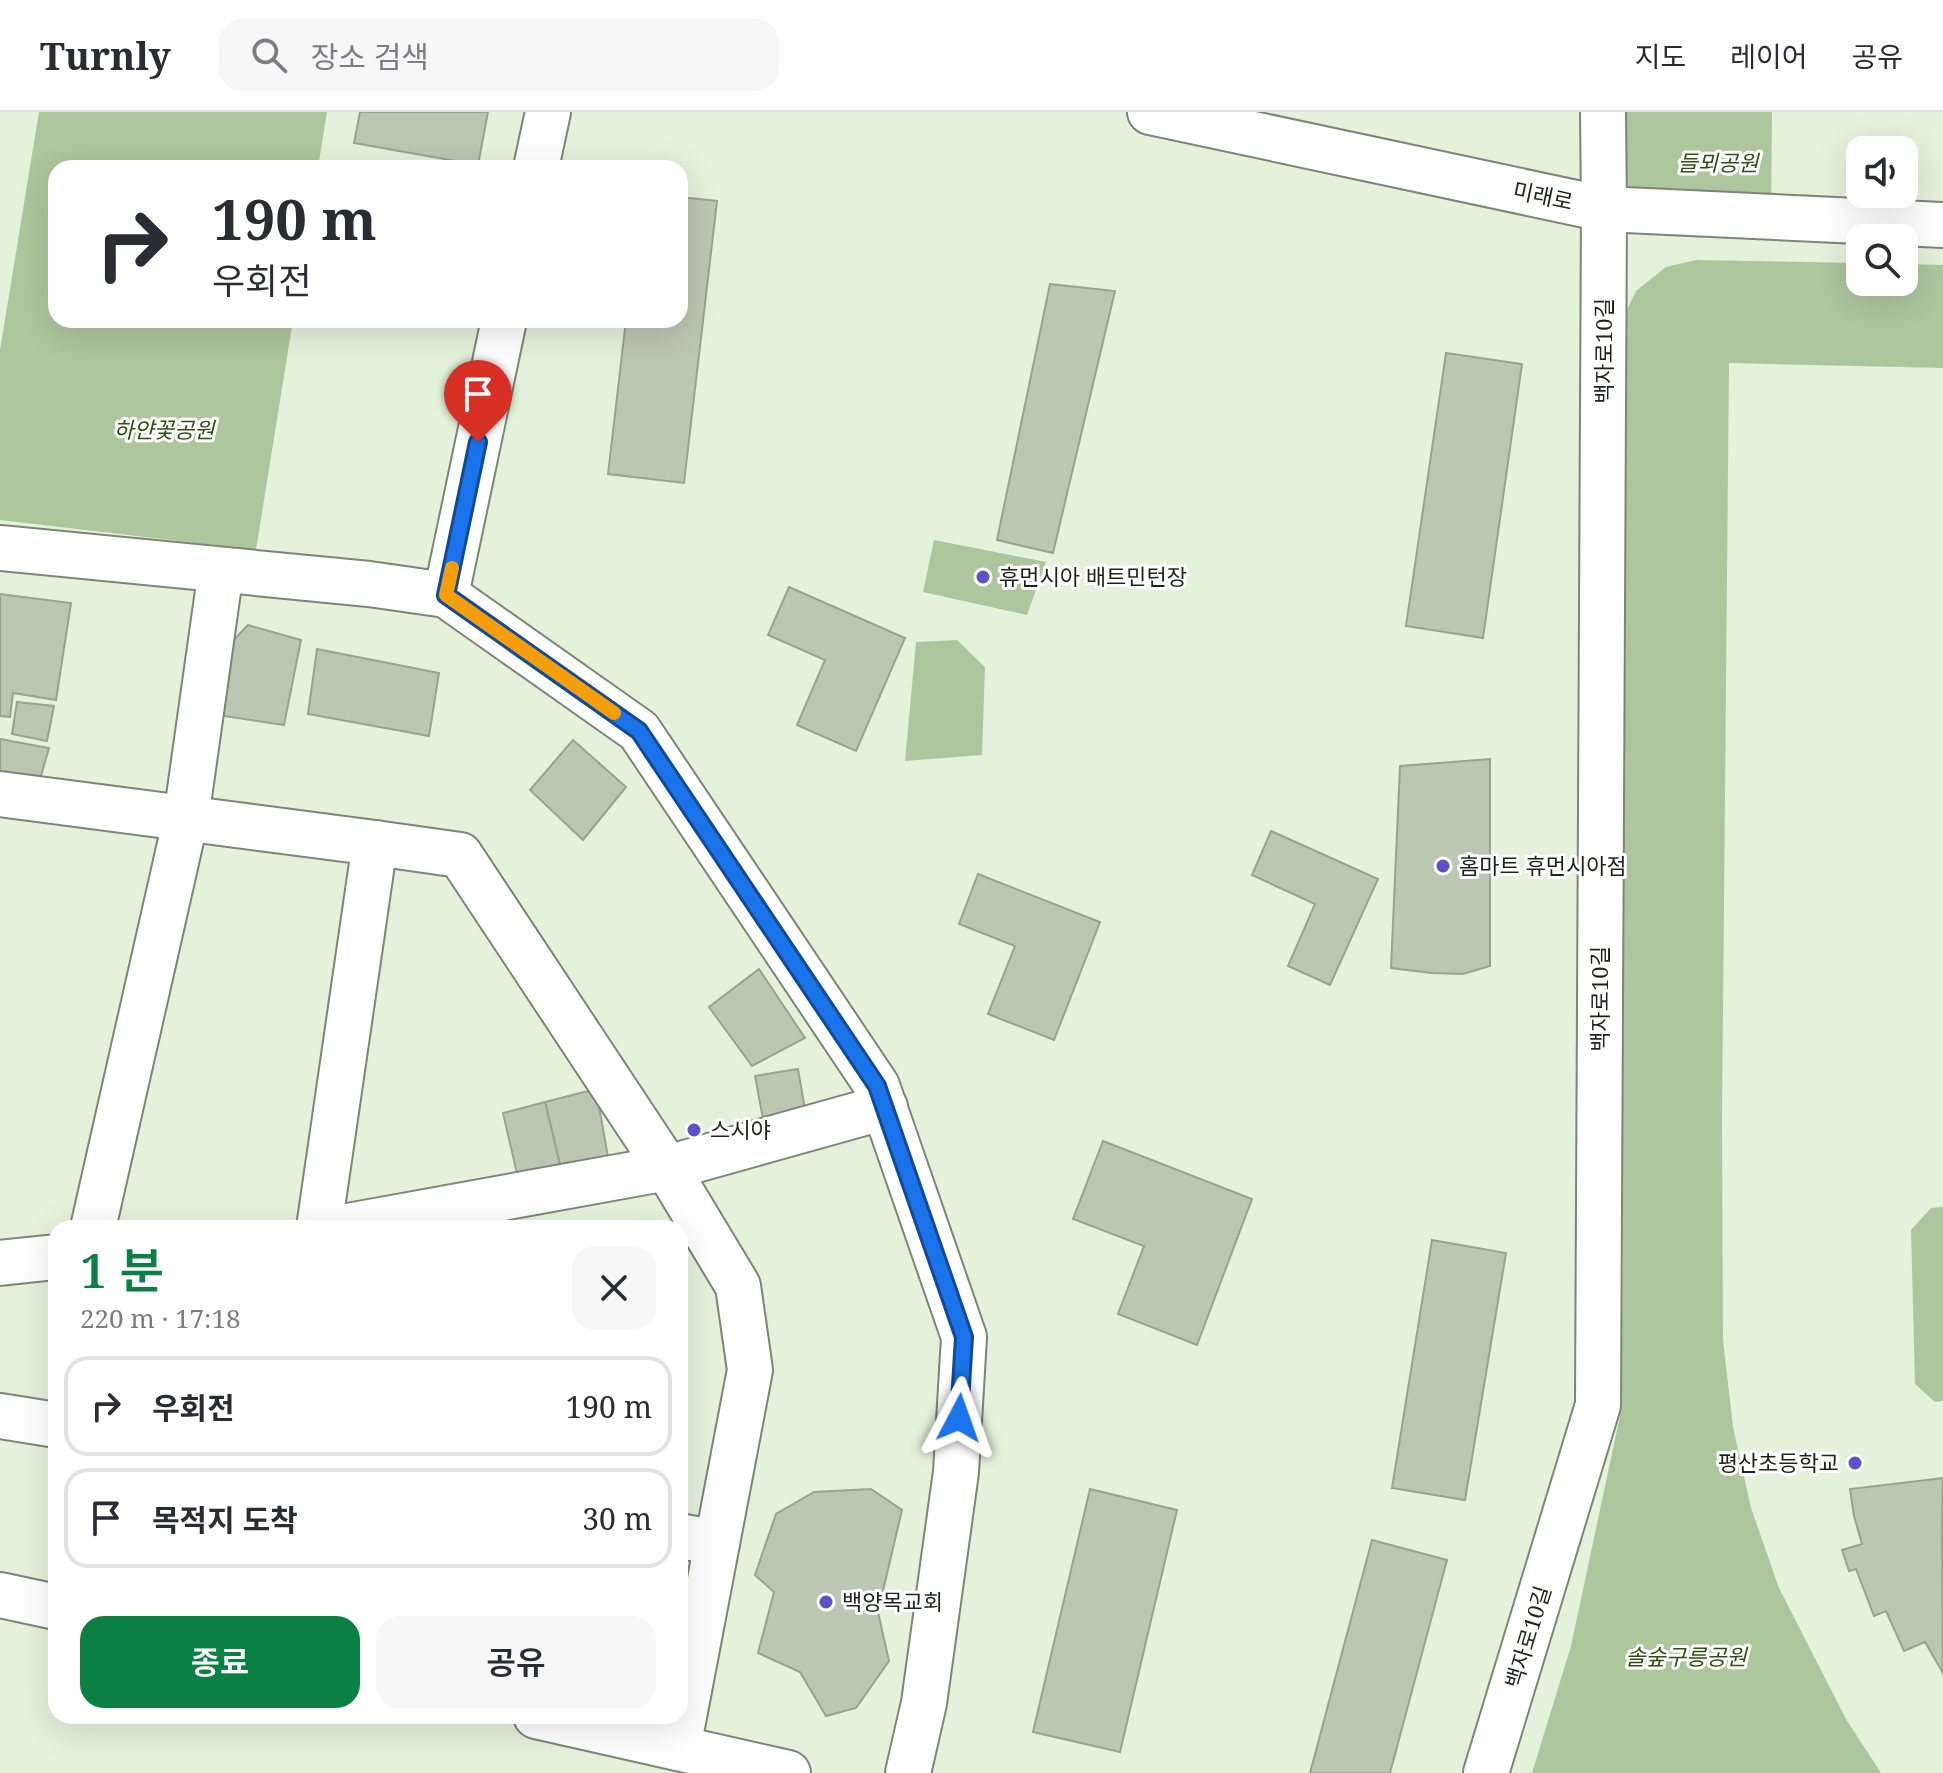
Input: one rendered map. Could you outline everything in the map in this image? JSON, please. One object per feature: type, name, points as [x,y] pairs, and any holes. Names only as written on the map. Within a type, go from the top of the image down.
[{"type":"street","points":[[538,160],[548,112]]},
{"type":"street","name":"미래로","points":[[1150,112],[1604,209],[1943,225]]},
{"type":"street","name":"백자로10길","points":[[1486,1773],[1598,1405],[1603,112]]},
{"type":"street","points":[[446,595],[502,328]]},
{"type":"street","points":[[0,548],[369,584],[446,595],[639,731],[877,1086],[964,1337],[954,1488],[924,1703],[908,1773]]},
{"type":"street","points":[[95,1220],[186,818],[221,570]]},
{"type":"street","points":[[0,794],[460,855],[667,1168],[738,1286],[750,1370],[699,1540],[688,1649]]},
{"type":"street","points":[[320,1220],[375,843]]},
{"type":"street","points":[[381,1220],[667,1168],[885,1107]]},
{"type":"street","points":[[0,1263],[48,1258]]},
{"type":"street","points":[[0,1416],[48,1424]]},
{"type":"street","points":[[0,1595],[48,1605]]},
{"type":"street","points":[[572,1724],[788,1773]]},
{"type":"street","points":[[678,1748],[680,1724]]},
{"type":"green space","name":"하얀꽃공원","points":[[39,112],[327,112],[319,160],[48,160],[48,328],[292,328],[256,550],[0,520],[0,350]]},
{"type":"green space","name":"들뫼공원","points":[[1605,112],[1772,112],[1771,217],[1604,209]]},
{"type":"green space","name":"솔숲구릉공원","points":[[1696,260],[1846,263],[1846,296],[1918,296],[1918,264],[1943,265],[1943,368],[1729,363],[1723,1340],[1733,1427],[1751,1508],[1779,1588],[1846,1719],[1881,1773],[1532,1773],[1571,1646],[1620,1416],[1623,1249],[1623,318],[1636,291],[1666,267]]},
{"type":"green space","name":"휴먼시아 배트민턴장","points":[[934,540],[1046,562],[1027,615],[923,592]]},
{"type":"green space","points":[[957,640],[985,667],[982,755],[905,761],[916,642]]},
{"type":"green space","points":[[1943,1207],[1943,1401],[1935,1402],[1915,1384],[1911,1230],[1931,1208]]},
{"type":"building","points":[[360,112],[488,112],[479,160],[450,160],[354,143]]},
{"type":"building","points":[[688,198],[717,201],[684,483],[608,474],[625,328],[688,328]]},
{"type":"building","points":[[1050,284],[1115,291],[1053,553],[997,540]]},
{"type":"building","points":[[1446,353],[1522,364],[1483,638],[1406,626]]},
{"type":"building","points":[[789,587],[905,638],[856,751],[797,725],[825,660],[768,635]]},
{"type":"building","points":[[0,594],[71,603],[56,700],[13,693],[10,717],[0,716]]},
{"type":"building","points":[[248,625],[301,640],[284,725],[217,715],[228,646]]},
{"type":"building","points":[[317,649],[439,673],[429,736],[308,714]]},
{"type":"building","points":[[17,702],[54,706],[47,741],[12,734]]},
{"type":"building","points":[[0,739],[49,748],[38,786],[0,780]]},
{"type":"building","points":[[573,740],[626,787],[583,840],[530,790]]},
{"type":"building","name":"홈마트 휴먼시아점","points":[[1490,759],[1490,966],[1463,974],[1391,968],[1400,766]]},
{"type":"building","points":[[1271,831],[1378,879],[1330,985],[1288,966],[1315,904],[1252,875]]},
{"type":"building","points":[[978,874],[1100,922],[1054,1040],[988,1014],[1015,946],[959,924]]},
{"type":"building","points":[[759,969],[805,1038],[752,1066],[709,1007]]},
{"type":"building","points":[[798,1069],[806,1115],[763,1119],[755,1076]]},
{"type":"building","points":[[596,1089],[608,1157],[561,1169],[545,1102]]},
{"type":"building","points":[[545,1102],[561,1169],[518,1178],[503,1113]]},
{"type":"building","points":[[1103,1141],[1252,1199],[1197,1345],[1118,1314],[1144,1246],[1073,1219]]},
{"type":"building","points":[[1432,1240],[1506,1253],[1465,1500],[1392,1488]]},
{"type":"building","points":[[1943,1478],[1943,1673],[1925,1642],[1904,1651],[1886,1611],[1874,1616],[1856,1569],[1849,1571],[1842,1550],[1862,1544],[1850,1489]]},
{"type":"building","name":"백양목교회","points":[[871,1489],[902,1510],[878,1612],[889,1661],[856,1708],[826,1716],[800,1672],[758,1653],[774,1592],[755,1575],[776,1514],[814,1492]]},
{"type":"building","points":[[1090,1489],[1177,1510],[1120,1752],[1033,1732]]},
{"type":"building","points":[[1372,1540],[1447,1560],[1390,1773],[1310,1773]]},
{"type":"slow traffic","points":[[452,568],[446,595],[614,713]]},
{"type":"place","name":"휴먼시아 배트민턴장","points":[[983,577]]},
{"type":"place","name":"홈마트 휴먼시아점","points":[[1443,866]]},
{"type":"place","name":"스시야","points":[[694,1130]]},
{"type":"place","name":"평산초등학교","points":[[1855,1463]]},
{"type":"place","name":"백양목교회","points":[[826,1602]]},
{"type":"route","points":[[478,442],[446,595],[639,731],[877,1086],[964,1337],[959,1418]]}]
